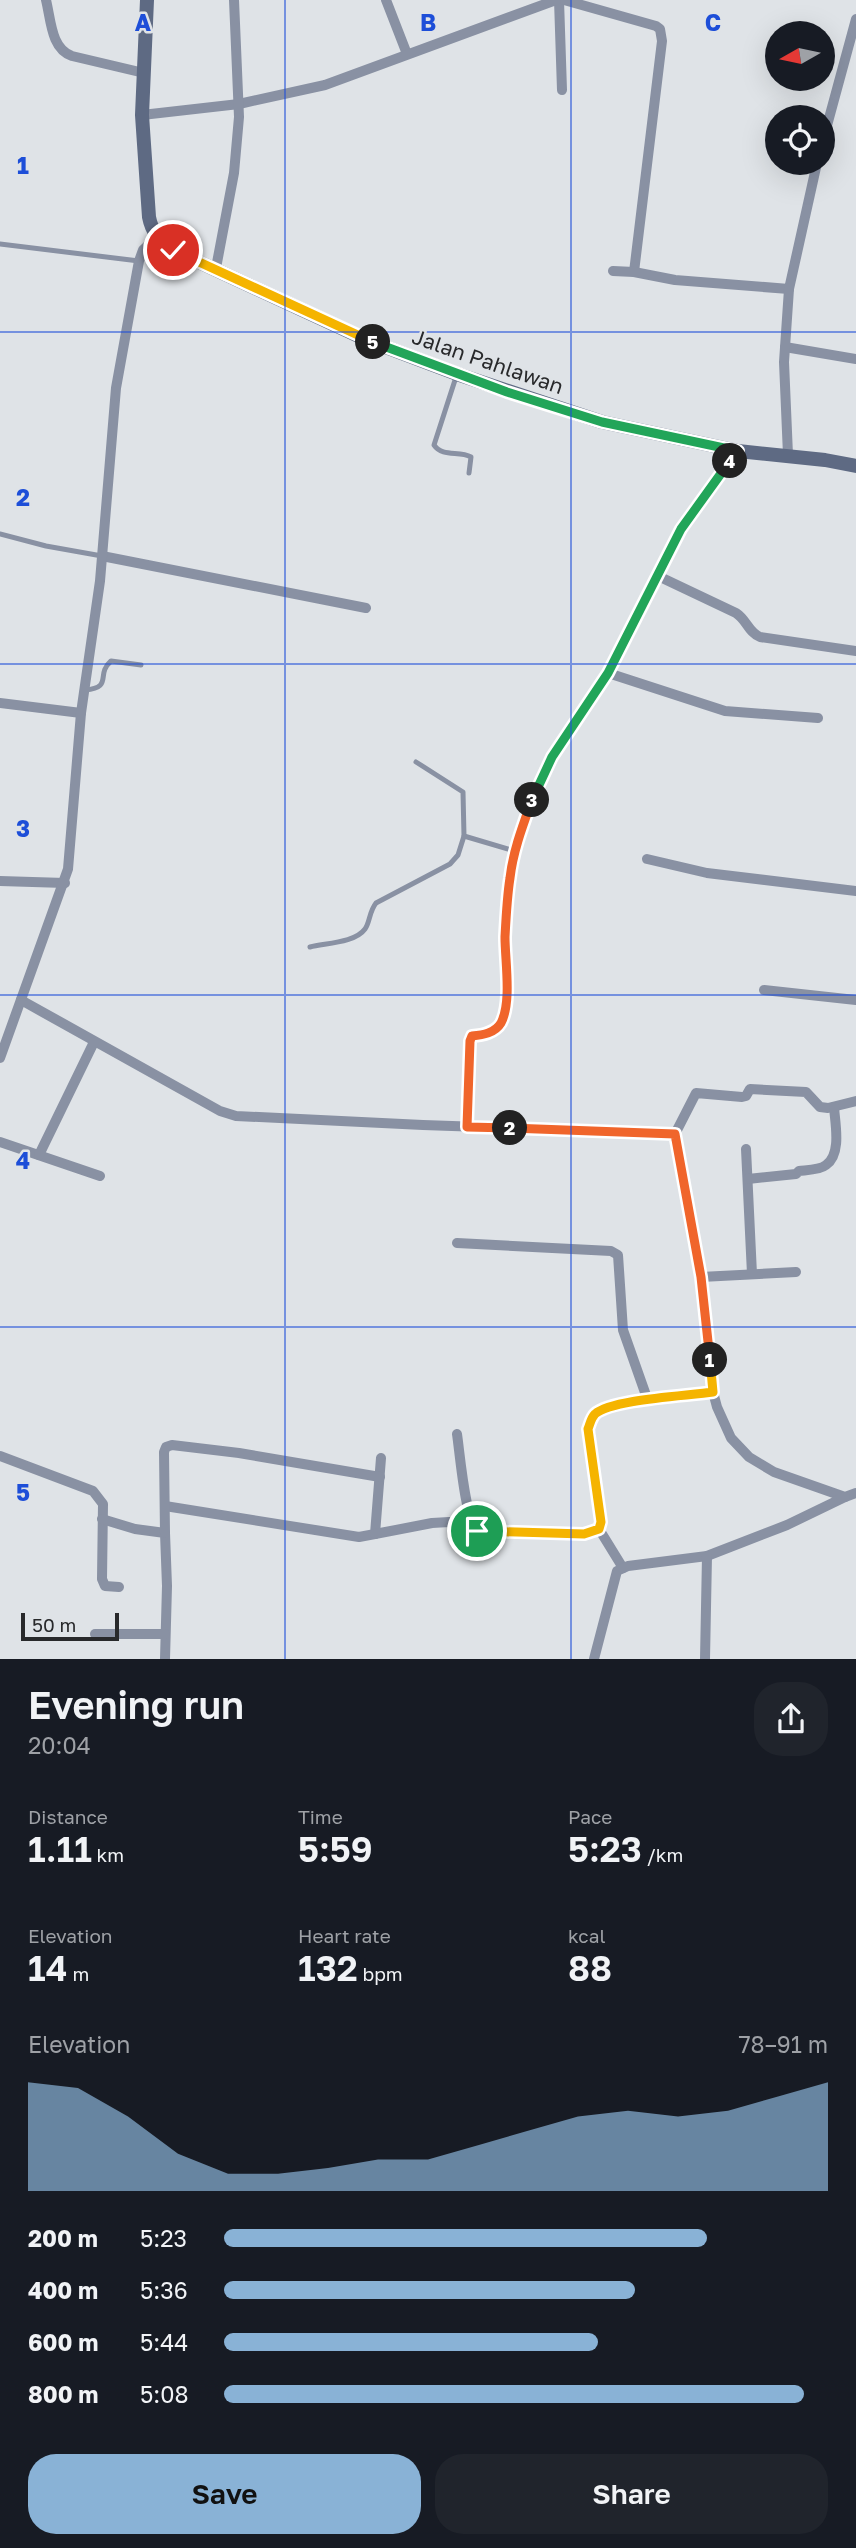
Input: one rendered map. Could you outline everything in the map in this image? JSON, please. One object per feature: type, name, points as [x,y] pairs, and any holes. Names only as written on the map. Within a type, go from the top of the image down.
[{"type":"main road","points":[[147,0],[142,114],[149,218],[151,229],[157,237]]},
{"type":"main road","name":"Jalan Pahlawan","points":[[157,237],[173,250],[326,322],[457,374],[602,422],[738,451],[856,466]]},
{"type":"street","points":[[46,0],[55,39],[62,51],[72,56],[144,73]]},
{"type":"street","points":[[216,268],[234,173],[239,104],[234,0]]},
{"type":"street","points":[[386,0],[407,54]]},
{"type":"street","points":[[142,114],[239,104],[325,85],[560,0],[656,26],[661,34],[634,272]]},
{"type":"street","points":[[560,0],[562,90]]},
{"type":"street","points":[[833,105],[856,19]]},
{"type":"street","points":[[788,456],[785,347],[789,289],[814,175]]},
{"type":"street","points":[[0,1058],[37,951],[65,883],[71,847],[81,713],[102,556],[118,373],[139,261],[143,250],[157,237]]},
{"type":"street","points":[[613,271],[675,280],[789,289]]},
{"type":"street","points":[[785,347],[856,359]]},
{"type":"street","points":[[467,1127],[470,1041],[472,1036],[494,1031],[500,1026],[506,1001],[505,935],[510,876],[532,799],[552,757],[608,673],[681,529],[738,451]]},
{"type":"street","points":[[102,556],[366,608]]},
{"type":"street","points":[[658,576],[736,613],[742,617],[754,635],[856,651]]},
{"type":"street","points":[[608,673],[724,711],[818,718]]},
{"type":"street","points":[[0,703],[81,713]]},
{"type":"street","points":[[647,859],[707,873],[856,891]]},
{"type":"street","points":[[0,881],[65,883]]},
{"type":"street","points":[[765,990],[856,1000]]},
{"type":"street","points":[[21,1000],[220,1111],[236,1116],[675,1134]]},
{"type":"street","points":[[39,1155],[94,1042]]},
{"type":"street","points":[[851,1495],[774,1472],[739,1449],[725,1429],[713,1392],[701,1277],[675,1134],[696,1093],[742,1097],[746,1096],[750,1089],[806,1093],[820,1107],[834,1107],[856,1101]]},
{"type":"street","points":[[748,1178],[796,1174],[799,1171],[824,1167],[829,1163],[836,1149],[834,1107]]},
{"type":"street","points":[[0,1142],[100,1176]]},
{"type":"street","points":[[746,1149],[752,1274]]},
{"type":"street","points":[[457,1243],[611,1251],[618,1255],[624,1330],[648,1401]]},
{"type":"street","points":[[701,1277],[796,1272]]},
{"type":"street","points":[[623,1568],[599,1529],[601,1522],[596,1475],[588,1429],[590,1421],[595,1414],[614,1405],[713,1392]]},
{"type":"street","points":[[457,1434],[472,1526]]},
{"type":"street","points":[[164,1659],[167,1586],[166,1447],[172,1445],[239,1453],[380,1477]]},
{"type":"street","points":[[0,1456],[93,1491],[103,1504],[102,1579],[105,1586],[120,1587]]},
{"type":"street","points":[[375,1534],[381,1458]]},
{"type":"street","points":[[594,1659],[617,1571],[707,1556],[788,1525],[851,1495]]},
{"type":"street","points":[[165,1506],[359,1537],[449,1522],[472,1526],[483,1533],[584,1534],[599,1529]]},
{"type":"street","points":[[102,1519],[135,1529],[165,1532]]},
{"type":"street","points":[[705,1659],[707,1556]]},
{"type":"street","points":[[95,1634],[165,1634]]},
{"type":"lane","points":[[0,244],[139,261]]},
{"type":"lane","points":[[457,374],[434,445],[442,452],[468,454],[471,457],[469,473]]},
{"type":"lane","points":[[0,534],[102,556]]},
{"type":"lane","points":[[85,690],[98,689],[101,686],[105,666],[111,661],[141,665]]},
{"type":"lane","points":[[310,947],[356,937],[367,926],[370,912],[376,903],[450,864],[458,855],[464,836],[464,796],[460,788],[416,762]]},
{"type":"lane","points":[[464,836],[515,851]]},
{"type":"route","points":[[173,250],[367,340],[507,392],[602,422],[738,451],[681,529],[608,673],[552,757],[532,799],[510,876],[505,935],[506,1001],[503,1017],[500,1026],[494,1031],[472,1036],[470,1041],[467,1127],[675,1134],[701,1277],[713,1392],[614,1405],[595,1414],[588,1429],[593,1449],[601,1522],[599,1529],[593,1533],[477,1531]]}]
